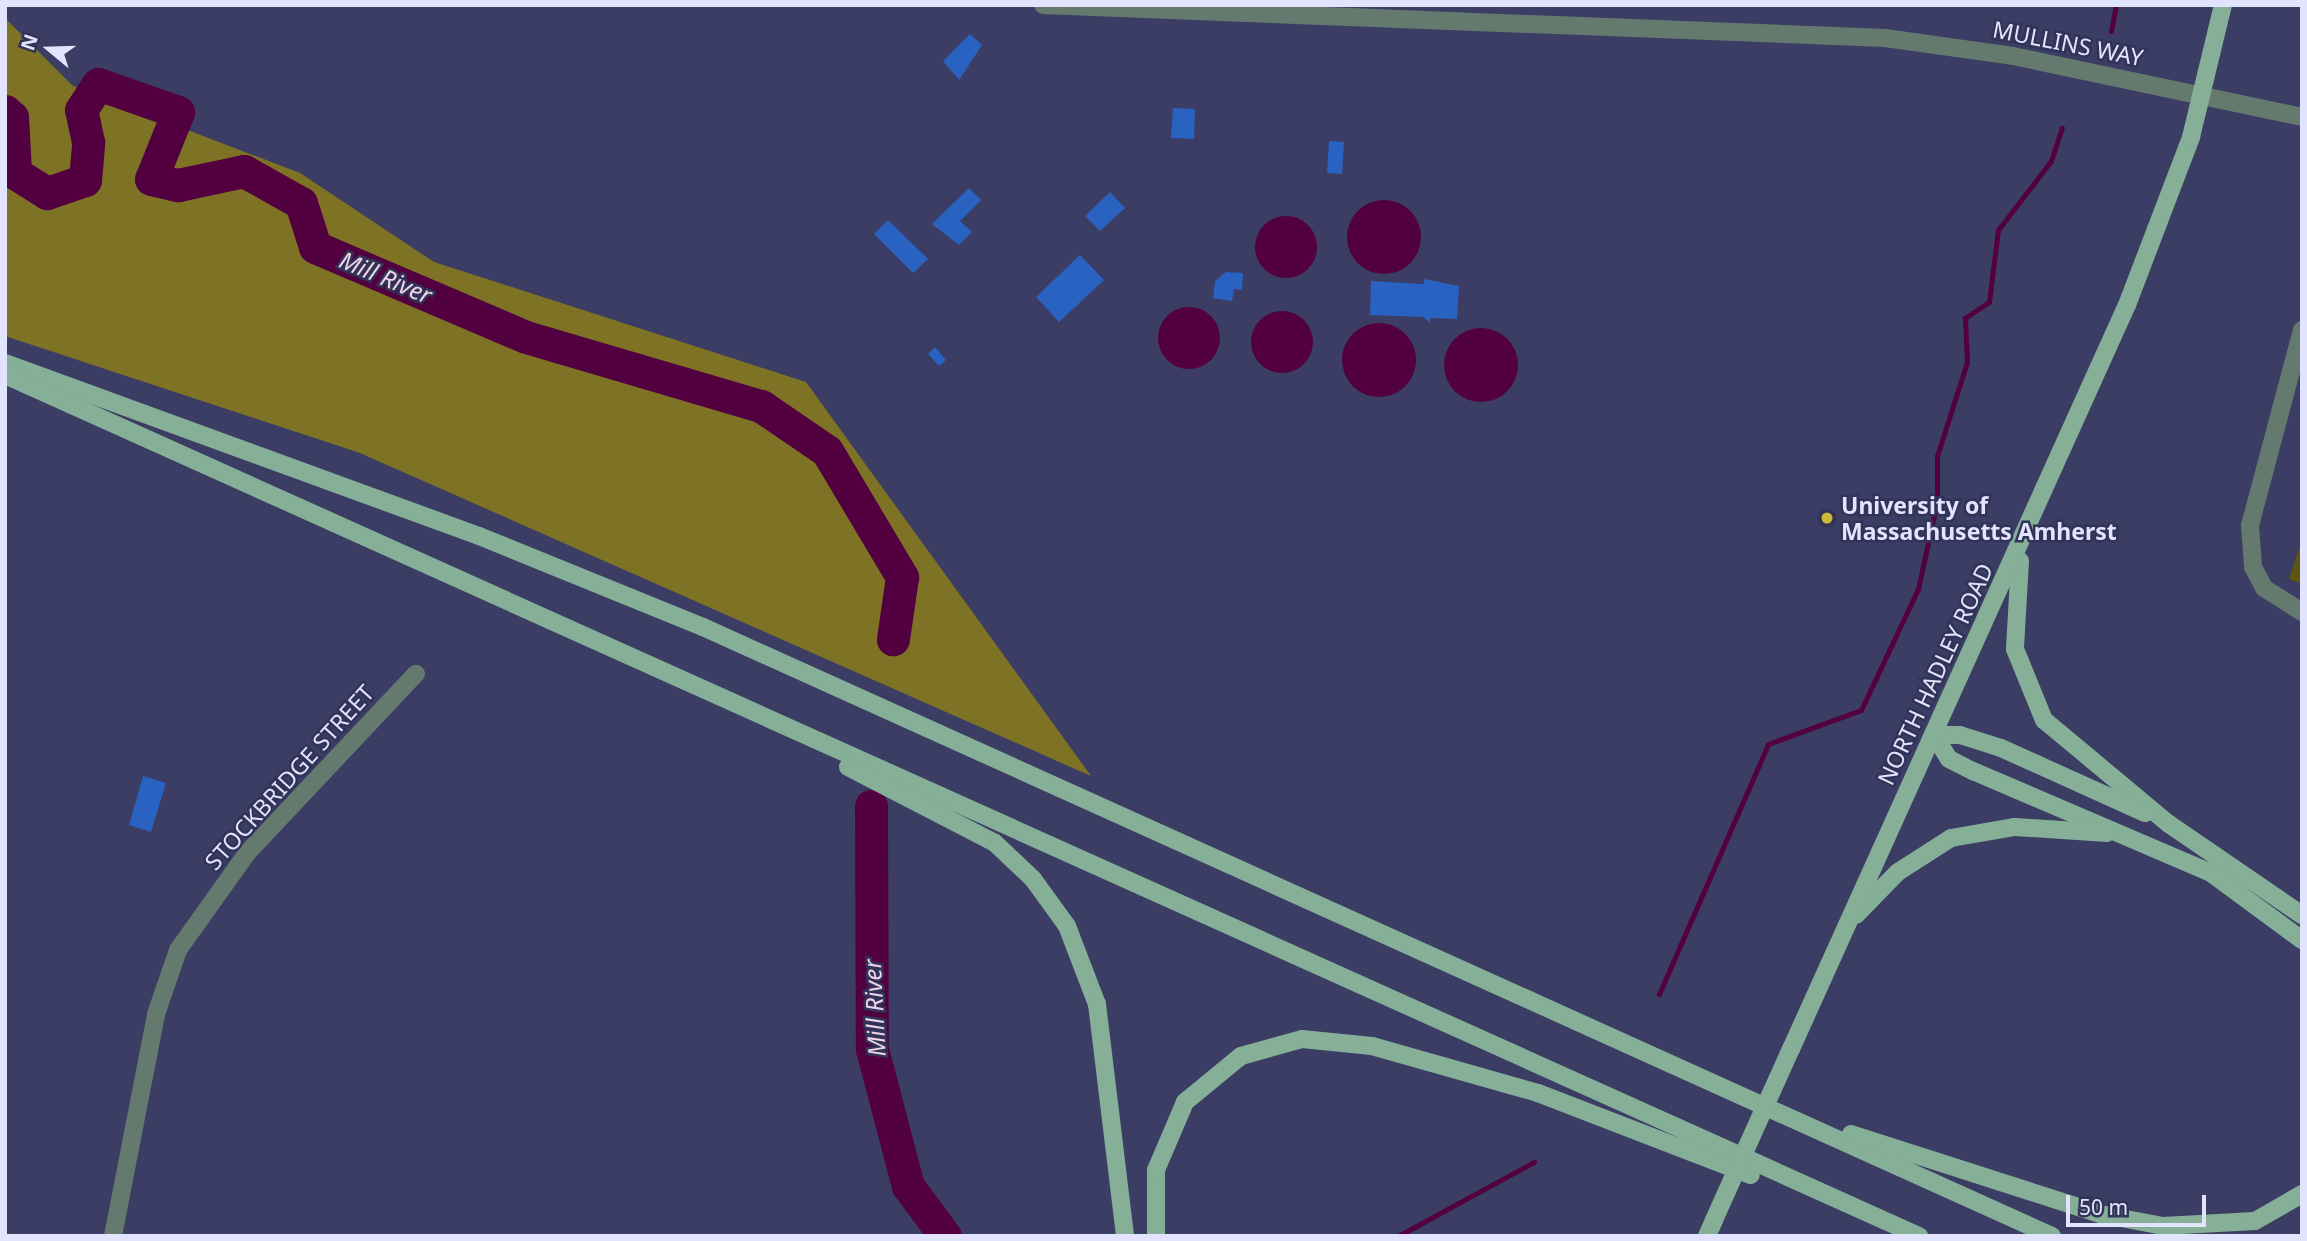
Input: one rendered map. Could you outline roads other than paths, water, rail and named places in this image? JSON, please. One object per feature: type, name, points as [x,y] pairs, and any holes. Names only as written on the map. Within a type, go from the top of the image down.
[{"type":"main road","name":"NORTH HADLEY ROAD","points":[[1710,1228],[2023,541],[2159,228],[2203,93],[2223,5]]},
{"type":"main road","points":[[5,363],[479,536],[703,627],[2052,1236]]},
{"type":"main road","points":[[5,375],[1919,1236]]},
{"type":"main road","points":[[2023,541],[2013,633],[2031,698],[2062,739],[2169,824],[2302,915]]},
{"type":"main road","points":[[598,642],[995,843],[1033,879],[1067,926],[1093,987],[1125,1236]]},
{"type":"main road","points":[[1934,735],[2001,748],[2169,824]]},
{"type":"main road","points":[[1934,735],[1949,759],[2154,847],[2229,884],[2302,940]]},
{"type":"main road","points":[[1847,924],[1911,862],[1966,834],[2048,827],[2154,847]]},
{"type":"main road","points":[[1156,1236],[1153,1197],[1159,1157],[1185,1102],[1241,1056],[1318,1039],[1402,1054],[1576,1105],[1890,1236]]},
{"type":"main road","points":[[1794,1118],[2140,1223],[2233,1226],[2276,1213],[2302,1194]]},
{"type":"street","name":"MULLINS WAY","points":[[1043,5],[1885,38],[2203,93],[2302,117]]},
{"type":"street","points":[[2302,330],[2250,525],[2253,567],[2264,588],[2302,612]]},
{"type":"street","name":"STOCKBRIDGE STREET","points":[[113,1236],[156,1014],[178,950],[248,852],[416,674]]},
{"type":"waterway","points":[[2111,31],[2116,5]]},
{"type":"waterway","name":"Mill River","points":[[5,111],[12,117],[15,173],[47,193],[85,180],[88,142],[81,110],[98,84],[178,112],[151,179],[178,185],[244,171],[301,203],[315,247],[526,337],[761,406],[827,451],[902,577],[893,639]]},
{"type":"waterway","points":[[1659,994],[1768,744],[1861,710],[1918,589],[1937,502],[1937,456],[1967,362],[1965,318],[1989,302],[1998,230],[2051,161],[2062,128]]},
{"type":"waterway","name":"Mill River","points":[[871,806],[872,1049],[908,1186],[945,1236]]},
{"type":"waterway","points":[[1398,1236],[1534,1162]]},
{"type":"place","name":"University of Massachusetts Amherst","points":[[1827,518]]}]
